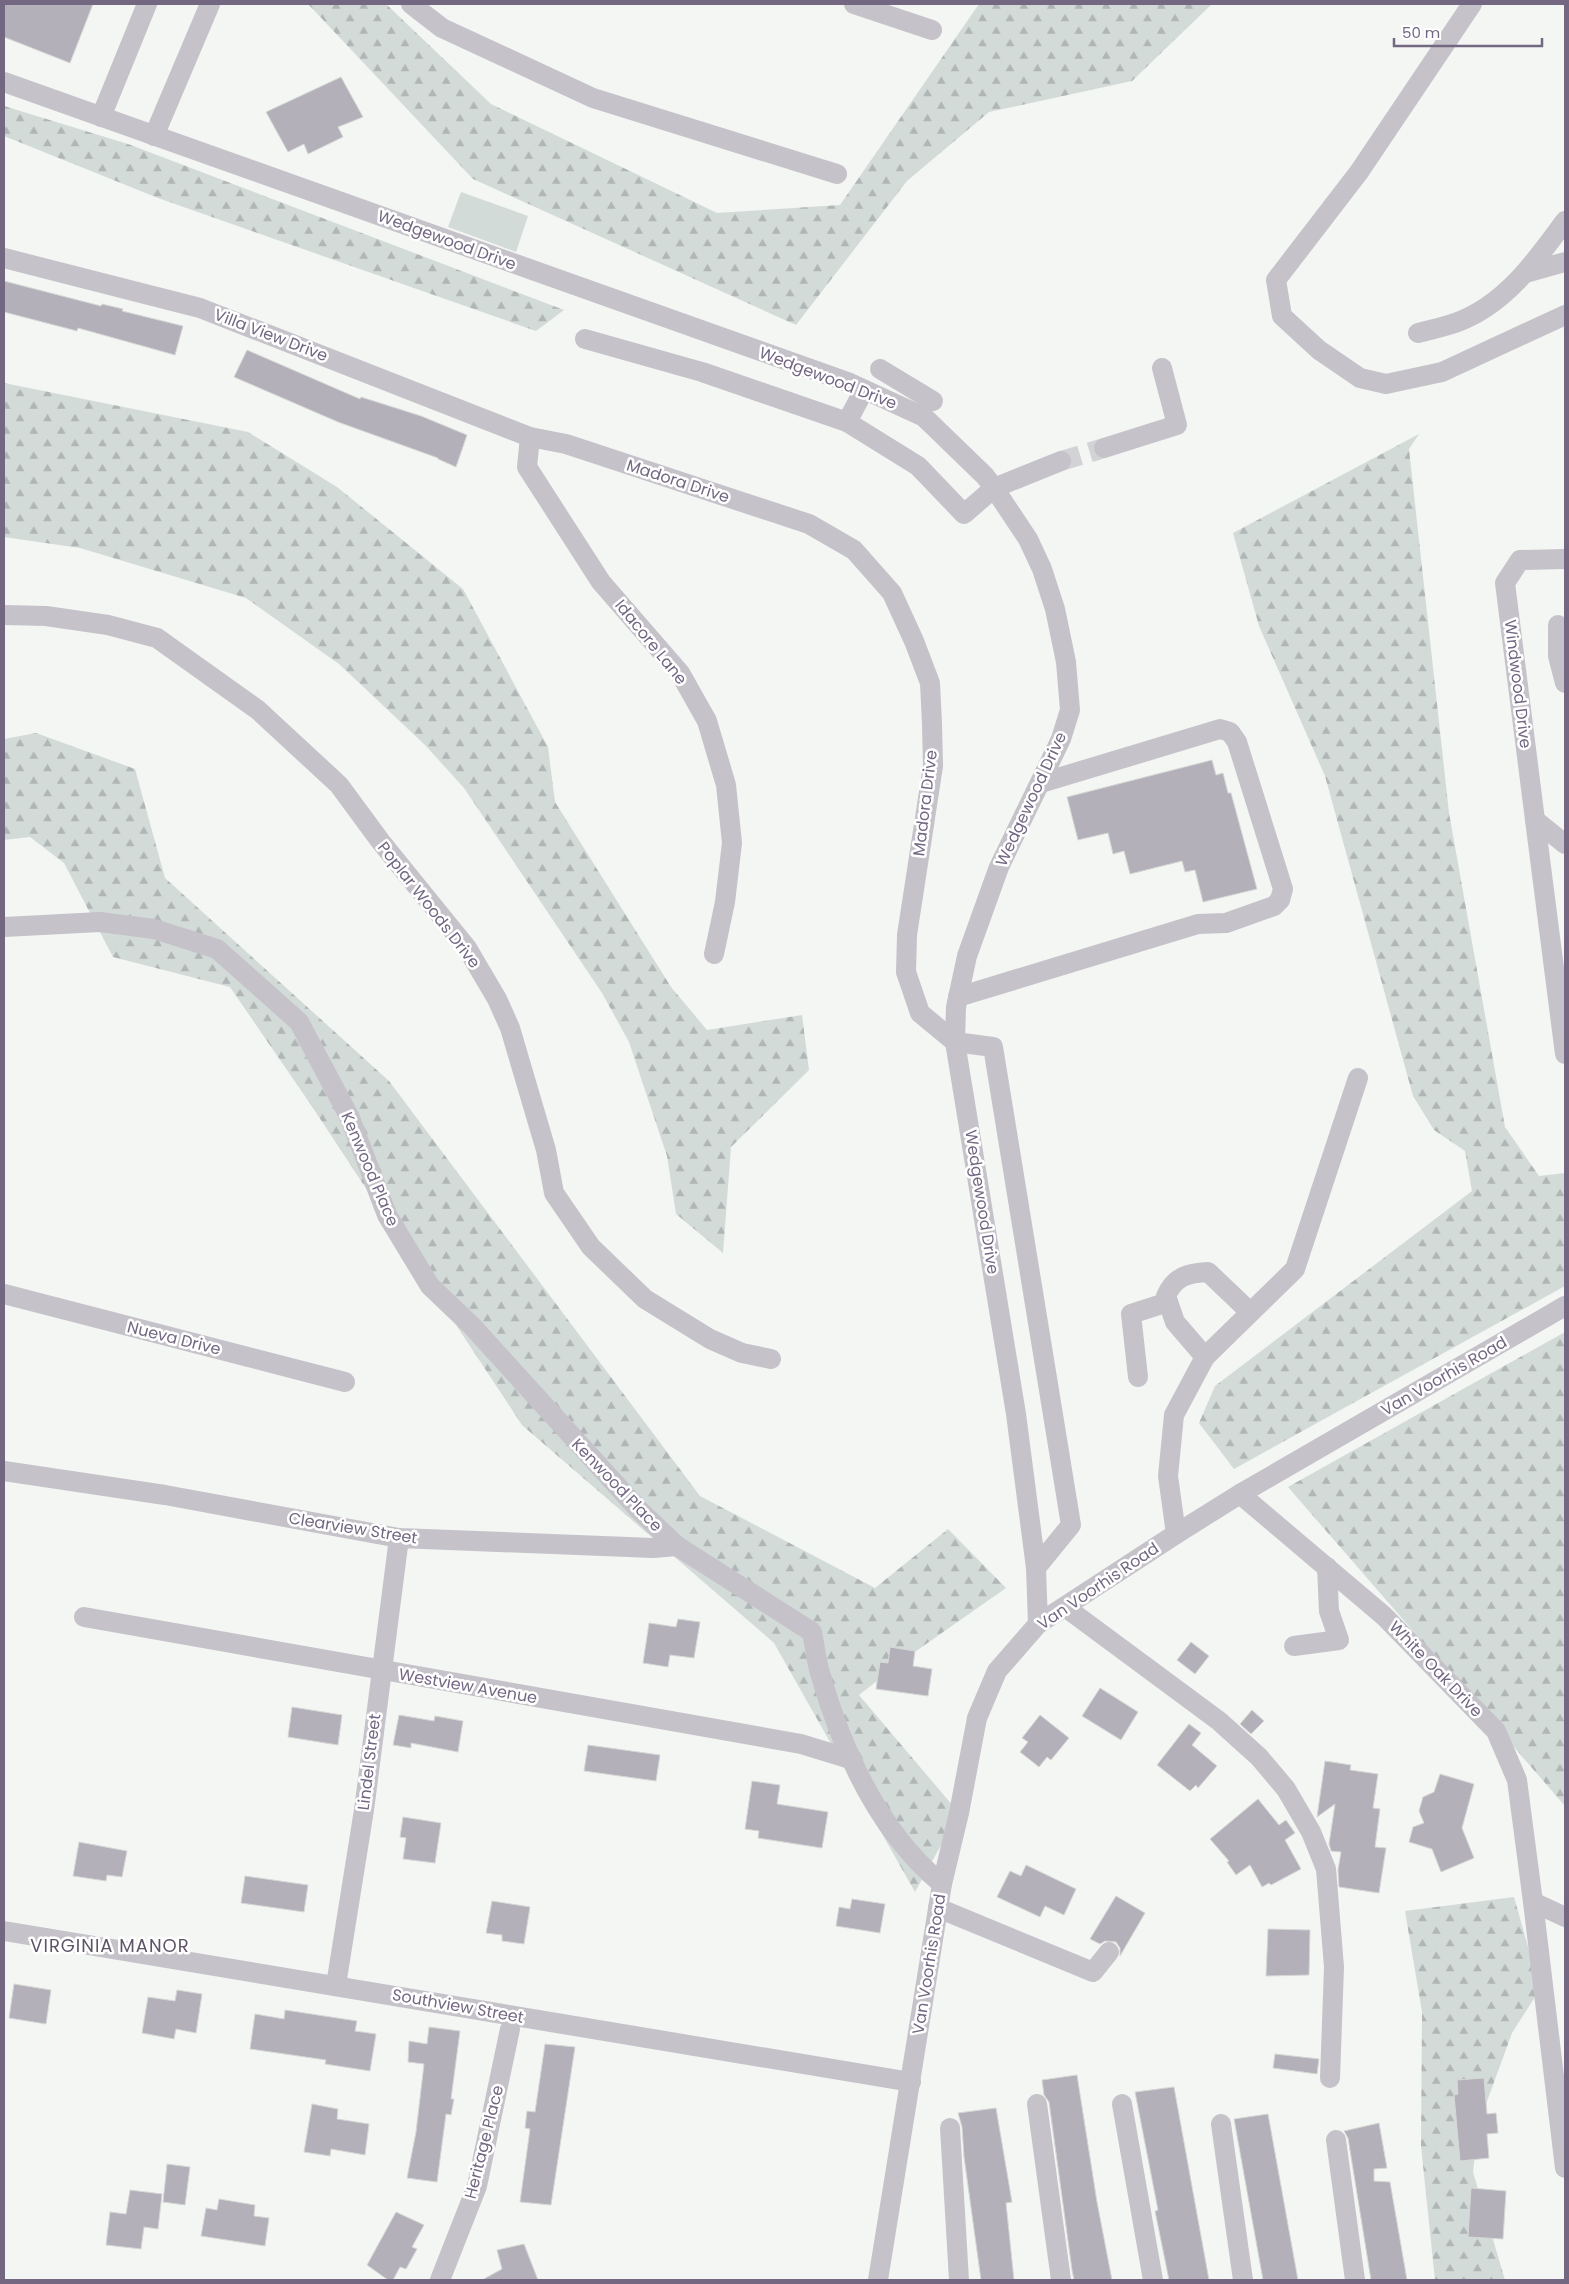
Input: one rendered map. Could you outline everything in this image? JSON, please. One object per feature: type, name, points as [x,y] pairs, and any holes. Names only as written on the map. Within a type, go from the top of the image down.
[{"type":"street","points":[[101,117],[147,4]]},
{"type":"street","points":[[154,136],[210,4]]},
{"type":"street","points":[[411,4],[442,28],[593,98],[838,174]]},
{"type":"street","points":[[854,4],[932,30]]},
{"type":"street","points":[[1472,4],[1358,172],[1276,280],[1282,316],[1319,350],[1360,378],[1386,384],[1442,372],[1565,315]]},
{"type":"street","name":"Wedgewood Drive","points":[[4,82],[864,390],[924,417],[985,476],[994,488],[1028,539],[1042,568],[1055,609],[1066,662],[1070,710],[1062,739],[1000,866],[966,956],[958,996],[955,1042],[1016,1414],[1036,1568],[1038,1624]]},
{"type":"street","points":[[1418,333],[1457,323],[1481,309],[1526,273],[1565,221]]},
{"type":"street","name":"Villa View Drive","points":[[4,258],[200,308],[530,436]]},
{"type":"street","points":[[1526,273],[1565,262]]},
{"type":"street","points":[[585,339],[702,372],[847,422],[918,466],[964,514],[994,488],[1061,462]]},
{"type":"street","points":[[1104,448],[1177,425],[1162,368]]},
{"type":"street","points":[[880,370],[933,401]]},
{"type":"street","points":[[847,422],[864,390]]},
{"type":"street","points":[[909,410],[915,390]]},
{"type":"street","name":"Idacore Lane","points":[[530,436],[528,466],[601,582],[680,673],[707,721],[726,785],[732,843],[725,902],[714,954]]},
{"type":"street","name":"Madora Drive","points":[[530,436],[566,444],[809,524],[854,550],[892,593],[914,640],[930,683],[932,724],[932,766],[907,935],[906,972],[920,1013],[955,1042]]},
{"type":"street","name":"Windwood Drive","points":[[1535,820],[1505,582],[1520,560],[1565,559]]},
{"type":"street","name":"Poplar Woods Drive","points":[[4,615],[46,616],[108,625],[157,638],[258,710],[339,785],[380,842],[467,948],[497,999],[510,1028],[546,1150],[554,1192],[591,1247],[645,1299],[710,1339],[742,1353],[771,1359]]},
{"type":"street","points":[[1558,625],[1558,656],[1565,683]]},
{"type":"street","points":[[958,996],[1198,924],[1226,923],[1274,906],[1280,900],[1283,889],[1237,742],[1230,732],[1220,728],[1040,783]]},
{"type":"street","points":[[1535,820],[1565,844]]},
{"type":"street","points":[[1535,820],[1558,954],[1565,1054]]},
{"type":"street","name":"Kenwood Place","points":[[4,927],[100,922],[154,928],[217,950],[299,1022],[350,1118],[387,1216],[430,1286],[472,1326],[639,1510],[677,1546],[812,1632],[819,1671],[850,1759],[909,1853],[942,1884]]},
{"type":"street","points":[[955,1042],[993,1047],[1071,1525],[1036,1568]]},
{"type":"street","points":[[1176,1534],[1168,1476],[1174,1415],[1205,1358],[1295,1269],[1358,1078]]},
{"type":"street","points":[[1205,1358],[1175,1322],[1166,1296],[1171,1284],[1191,1272],[1208,1272],[1250,1312]]},
{"type":"street","name":"Nueva Drive","points":[[4,1294],[345,1382]]},
{"type":"street","points":[[1138,1377],[1130,1314],[1168,1302]]},
{"type":"street","name":"Van Voorhis Road","points":[[878,2280],[942,1884],[959,1813],[978,1718],[997,1671],[1038,1624],[1176,1534],[1240,1494],[1565,1306]]},
{"type":"street","name":"Clearview Street","points":[[4,1471],[165,1495],[399,1538],[653,1548],[677,1546]]},
{"type":"street","name":"White Oak Drive","points":[[1240,1494],[1384,1616],[1496,1731],[1517,1780],[1565,2168]]},
{"type":"street","name":"Lindel Street","points":[[336,1985],[364,1810],[380,1671],[399,1538]]},
{"type":"street","points":[[1294,1646],[1339,1640],[1329,1611],[1327,1567]]},
{"type":"street","points":[[1065,1607],[1219,1721],[1259,1757],[1286,1789],[1311,1832],[1326,1869],[1334,1957],[1330,2078]]},
{"type":"street","name":"Westview Avenue","points":[[84,1617],[380,1671],[801,1744],[850,1759]]},
{"type":"street","points":[[1533,1902],[1565,1917]]},
{"type":"street","points":[[938,1908],[1093,1972],[1109,1952]]},
{"type":"street","name":"Southview Street","points":[[4,1931],[911,2082]]},
{"type":"street","name":"Heritage Place","points":[[440,2280],[477,2186],[510,2030]]},
{"type":"street","points":[[1037,2104],[1061,2280]]},
{"type":"street","points":[[1122,2104],[1153,2280]]},
{"type":"street","points":[[1220,2124],[1243,2280]]},
{"type":"street","points":[[950,2128],[959,2280]]},
{"type":"street","points":[[1336,2140],[1354,2280]]},
{"type":"green space","points":[[308,4],[386,4],[491,104],[717,213],[840,205],[979,4],[1212,4],[1132,81],[989,112],[907,181],[796,325],[473,179]]},
{"type":"green space","points":[[4,106],[128,144],[564,310],[536,331],[158,198],[4,136]]},
{"type":"green space","points":[[461,192],[528,216],[516,252],[448,227]]},
{"type":"green space","points":[[4,383],[248,432],[337,487],[463,589],[548,747],[555,802],[671,987],[707,1030],[802,1015],[809,1070],[731,1147],[723,1253],[676,1214],[667,1156],[629,1042],[602,993],[464,788],[425,745],[339,664],[246,598],[80,548],[4,537]]},
{"type":"green space","points":[[1419,434],[1409,449],[1449,813],[1505,1127],[1539,1176],[1565,1173],[1565,1286],[1234,1469],[1199,1423],[1215,1386],[1472,1191],[1465,1151],[1434,1130],[1413,1096],[1325,776],[1259,626],[1233,533]]},
{"type":"green space","points":[[36,733],[135,769],[165,878],[389,1081],[700,1496],[875,1588],[948,1529],[1006,1588],[909,1656],[859,1695],[959,1813],[915,1892],[774,1643],[522,1425],[311,1105],[230,987],[113,957],[64,863],[30,837],[4,840],[4,739]]},
{"type":"green space","points":[[1565,1332],[1565,1806],[1288,1487]]},
{"type":"green space","points":[[1514,1897],[1540,1989],[1512,2033],[1478,2126],[1473,2172],[1505,2280],[1435,2280],[1421,2146],[1422,2012],[1405,1911]]},
{"type":"building","points":[[4,4],[93,4],[70,63],[4,37]]},
{"type":"building","points":[[341,77],[363,117],[338,127],[343,137],[308,154],[304,144],[288,152],[266,112]]},
{"type":"building","points":[[4,281],[101,306],[102,304],[123,309],[122,311],[183,326],[175,355],[78,328],[77,331],[4,312]]},
{"type":"building","points":[[247,350],[360,399],[361,397],[421,416],[467,435],[456,467],[438,458],[338,422],[234,377]]},
{"type":"building","points":[[1212,760],[1216,775],[1223,773],[1228,793],[1231,793],[1257,889],[1203,902],[1195,870],[1185,872],[1182,861],[1130,874],[1124,851],[1113,854],[1108,833],[1078,840],[1067,797]]},
{"type":"building","points":[[678,1619],[700,1622],[694,1658],[670,1655],[668,1667],[643,1663],[649,1623],[676,1627]]},
{"type":"building","points":[[1191,1642],[1209,1656],[1195,1674],[1177,1660]]},
{"type":"building","points":[[890,1647],[915,1651],[913,1666],[932,1669],[928,1696],[876,1689],[880,1662],[888,1663]]},
{"type":"building","points":[[1100,1688],[1138,1712],[1121,1740],[1082,1716]]},
{"type":"building","points":[[292,1707],[342,1715],[338,1745],[288,1737]]},
{"type":"building","points":[[1252,1710],[1264,1721],[1251,1734],[1240,1724]]},
{"type":"building","points":[[399,1715],[434,1721],[435,1716],[463,1721],[458,1752],[411,1743],[411,1748],[393,1745]]},
{"type":"building","points":[[1040,1715],[1069,1738],[1051,1760],[1047,1757],[1039,1767],[1020,1752],[1028,1742],[1022,1738]]},
{"type":"building","points":[[1189,1724],[1201,1733],[1192,1745],[1217,1766],[1198,1788],[1196,1785],[1190,1791],[1157,1765]]},
{"type":"building","points":[[588,1745],[660,1755],[656,1781],[584,1771]]},
{"type":"building","points":[[1325,1761],[1351,1765],[1350,1770],[1378,1774],[1373,1808],[1380,1809],[1375,1847],[1386,1848],[1379,1893],[1339,1887],[1338,1870],[1341,1852],[1331,1851],[1329,1844],[1335,1804],[1317,1817]]},
{"type":"building","points":[[1440,1774],[1474,1784],[1462,1828],[1474,1858],[1441,1872],[1432,1849],[1409,1842],[1413,1827],[1424,1823],[1419,1811],[1423,1797],[1434,1792]]},
{"type":"building","points":[[752,1781],[780,1785],[777,1804],[828,1812],[822,1848],[758,1838],[759,1831],[745,1829]]},
{"type":"building","points":[[1258,1799],[1279,1825],[1286,1820],[1295,1833],[1285,1840],[1301,1869],[1271,1885],[1269,1883],[1262,1887],[1250,1865],[1236,1875],[1227,1862],[1229,1861],[1210,1839]]},
{"type":"building","points":[[403,1817],[441,1823],[435,1863],[403,1859],[406,1838],[400,1837]]},
{"type":"building","points":[[79,1842],[127,1851],[122,1877],[107,1875],[106,1881],[73,1876]]},
{"type":"building","points":[[1026,1865],[1076,1889],[1064,1915],[1045,1906],[1040,1917],[997,1897],[1010,1871],[1021,1876]]},
{"type":"building","points":[[245,1876],[308,1885],[304,1912],[241,1903]]},
{"type":"building","points":[[1116,1896],[1145,1913],[1120,1956],[1120,1948],[1116,1942],[1105,1941],[1100,1944],[1090,1939]]},
{"type":"building","points":[[852,1899],[885,1904],[880,1933],[836,1926],[839,1907],[850,1909]]},
{"type":"building","points":[[492,1901],[530,1907],[524,1944],[502,1941],[502,1935],[486,1933]]},
{"type":"building","points":[[1268,1929],[1310,1930],[1309,1975],[1266,1976]]},
{"type":"building","points":[[14,1984],[51,1990],[46,2024],[9,2018]]},
{"type":"building","points":[[177,1990],[202,1994],[196,2033],[176,2029],[174,2039],[142,2033],[148,1997],[175,2001]]},
{"type":"building","points":[[285,2010],[357,2021],[355,2031],[376,2034],[370,2071],[325,2064],[326,2060],[250,2049],[255,2014],[284,2019]]},
{"type":"building","points":[[429,2027],[460,2031],[451,2099],[454,2099],[451,2115],[446,2114],[437,2182],[407,2178],[416,2132],[424,2064],[408,2062],[409,2041],[427,2044]]},
{"type":"building","points":[[545,2044],[575,2047],[551,2205],[520,2202],[530,2129],[525,2128],[527,2111],[535,2112]]},
{"type":"building","points":[[1275,2054],[1319,2059],[1317,2074],[1273,2068]]},
{"type":"building","points":[[1077,2075],[1097,2202],[1112,2280],[1074,2280],[1072,2270],[1049,2102],[1044,2095],[1042,2080]]},
{"type":"building","points":[[1484,2078],[1487,2114],[1496,2113],[1498,2133],[1487,2134],[1489,2158],[1460,2161],[1454,2095],[1458,2094],[1457,2080]]},
{"type":"building","points":[[1174,2087],[1209,2280],[1169,2280],[1155,2211],[1158,2210],[1135,2092]]},
{"type":"building","points":[[312,2104],[338,2109],[337,2119],[369,2124],[365,2155],[331,2149],[330,2156],[304,2152]]},
{"type":"building","points":[[996,2108],[1012,2202],[1006,2203],[1014,2280],[981,2280],[964,2157],[962,2127],[958,2113]]},
{"type":"building","points":[[1268,2114],[1298,2280],[1263,2280],[1234,2119]]},
{"type":"building","points":[[1379,2123],[1387,2168],[1374,2169],[1374,2181],[1390,2182],[1407,2280],[1371,2280],[1348,2138],[1344,2131]]},
{"type":"building","points":[[167,2164],[190,2167],[185,2205],[163,2202]]},
{"type":"building","points":[[1471,2188],[1506,2191],[1503,2239],[1468,2237]]},
{"type":"building","points":[[130,2190],[162,2194],[158,2229],[144,2227],[141,2249],[106,2245],[110,2212],[126,2214]]},
{"type":"building","points":[[219,2199],[255,2205],[254,2216],[269,2218],[265,2246],[201,2236],[206,2208],[217,2210]]},
{"type":"building","points":[[396,2212],[424,2225],[412,2247],[417,2249],[406,2269],[400,2267],[393,2280],[388,2280],[367,2265]]},
{"type":"building","points":[[524,2244],[538,2280],[482,2280],[502,2269],[497,2250]]},
{"type":"tunnel","points":[[1061,461],[1104,448]]},
{"type":"district","name":"VIRGINIA MANOR","points":[[110,1945]]}]
